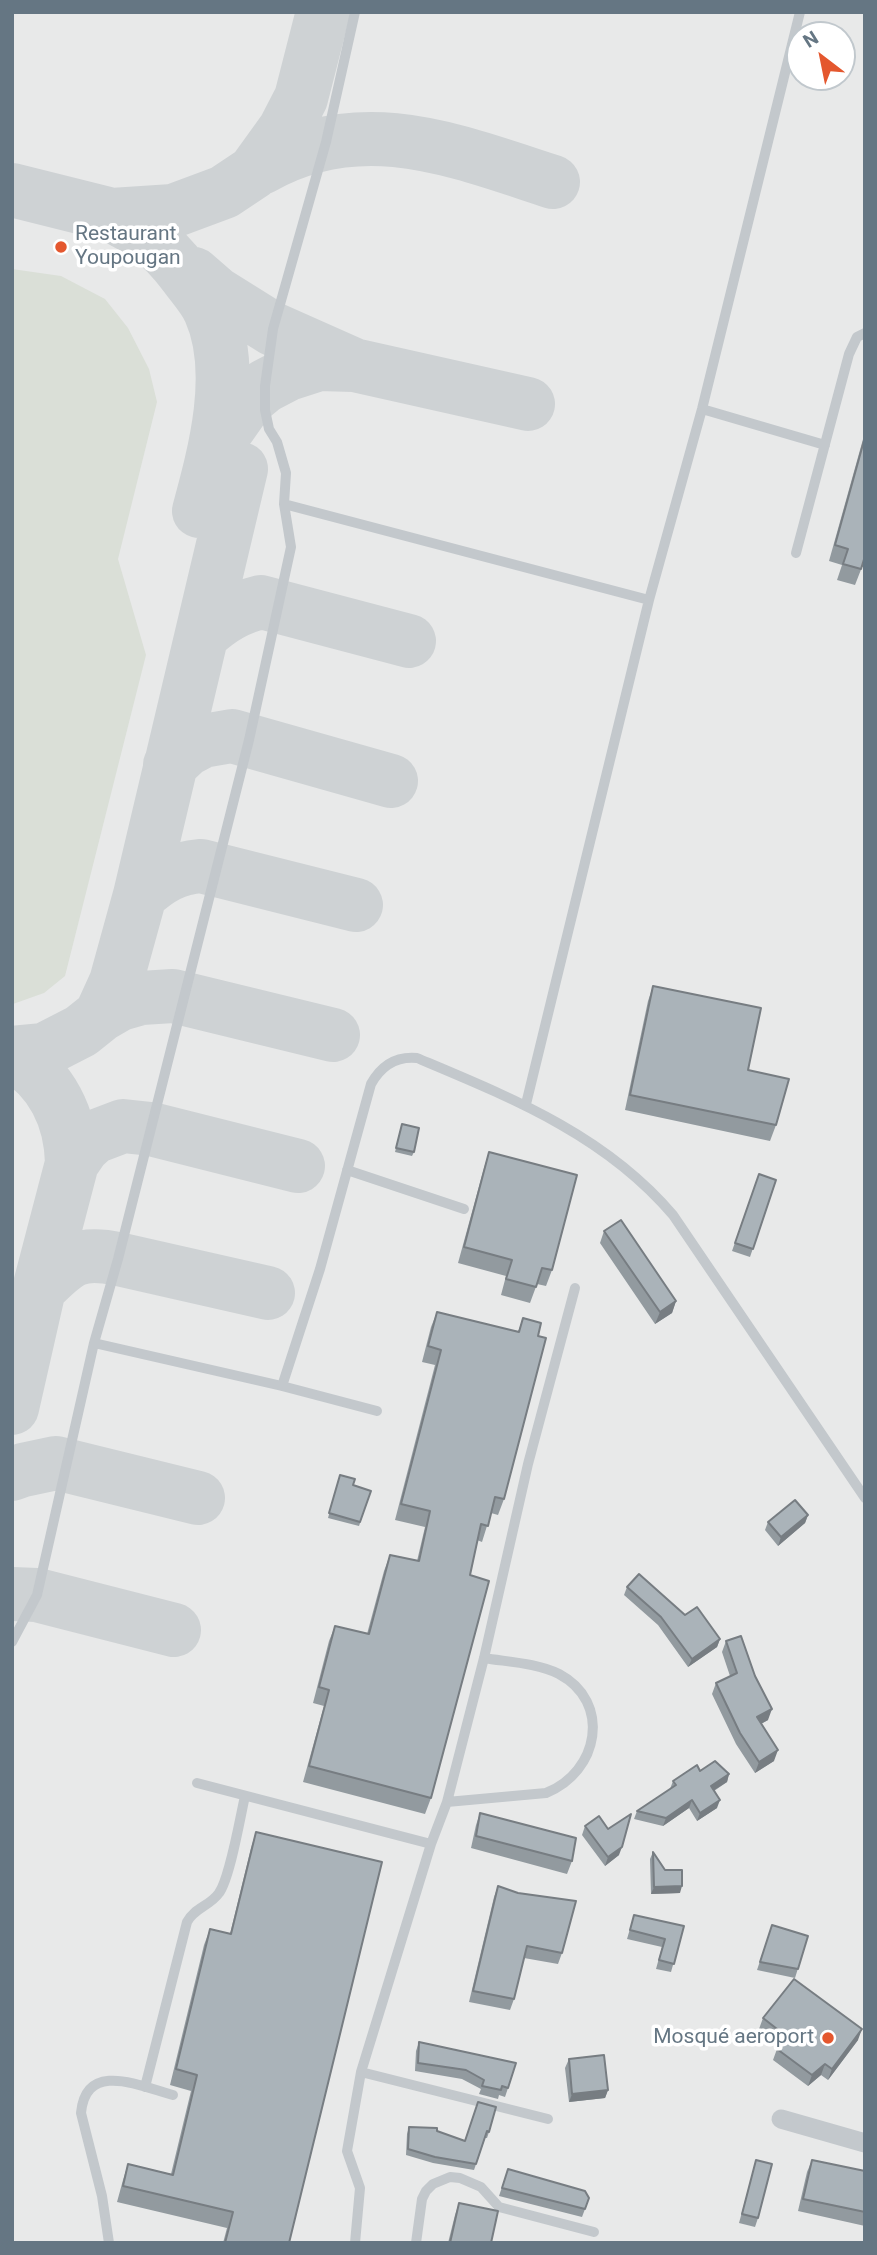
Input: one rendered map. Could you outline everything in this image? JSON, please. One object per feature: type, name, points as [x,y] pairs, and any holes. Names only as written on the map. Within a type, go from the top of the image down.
[{"type":"street","points":[[781,2119],[865,2143]]},
{"type":"lane","points":[[12,1642],[37,1595],[94,1343],[118,1259],[248,740],[291,547],[284,504],[286,473],[277,442],[269,429],[265,410],[265,386],[273,329],[326,142],[355,12]]},
{"type":"lane","points":[[526,1104],[649,600],[702,409],[800,12]]},
{"type":"lane","points":[[796,553],[852,345],[857,337],[865,333]]},
{"type":"lane","points":[[702,409],[825,445]]},
{"type":"lane","points":[[284,504],[649,600]]},
{"type":"lane","points":[[282,1386],[320,1269],[371,1084],[377,1074],[396,1060],[417,1058],[526,1104],[602,1149],[659,1198],[865,1498]]},
{"type":"lane","points":[[347,1170],[464,1209]]},
{"type":"lane","points":[[355,2243],[360,2188],[347,2151],[361,2072],[431,1844],[447,1802],[484,1658],[528,1464],[575,1288]]},
{"type":"lane","points":[[94,1343],[282,1386],[377,1411]]},
{"type":"lane","points":[[447,1802],[546,1793],[569,1782],[578,1773],[590,1751],[593,1738],[590,1713],[586,1701],[570,1682],[547,1670],[484,1658]]},
{"type":"lane","points":[[197,1783],[431,1844]]},
{"type":"lane","points":[[145,2087],[187,1922],[191,1914],[211,1902],[222,1888],[246,1796]]},
{"type":"lane","points":[[361,2072],[548,2119]]},
{"type":"lane","points":[[109,2243],[102,2196],[81,2113],[82,2103],[92,2086],[111,2079],[173,2095]]},
{"type":"lane","points":[[416,2243],[422,2199],[426,2191],[433,2184],[450,2177],[460,2178],[481,2187],[499,2207],[594,2232]]},
{"type":"shaded area","points":[[12,12],[865,12],[865,2243],[12,2243]]},
{"type":"shaded area","points":[[12,269],[61,276],[105,299],[128,328],[149,369],[157,402],[118,559],[146,655],[65,976],[44,993],[13,1004]]},
{"type":"building","points":[[865,437],[865,556],[861,569],[843,564],[848,549],[835,545]]},
{"type":"building","points":[[653,986],[761,1008],[748,1070],[789,1079],[776,1125],[630,1095]]},
{"type":"building","points":[[402,1124],[419,1128],[414,1152],[396,1148]]},
{"type":"building","points":[[489,1152],[577,1175],[552,1270],[542,1268],[536,1287],[506,1279],[512,1260],[464,1247]]},
{"type":"building","points":[[759,1174],[776,1180],[753,1249],[735,1243]]},
{"type":"building","points":[[621,1220],[676,1301],[660,1312],[604,1231]]},
{"type":"building","points":[[437,1312],[519,1332],[523,1318],[541,1323],[538,1336],[546,1338],[504,1499],[495,1497],[488,1526],[481,1524],[470,1575],[489,1581],[431,1798],[309,1766],[329,1690],[319,1687],[335,1626],[369,1634],[390,1555],[419,1561],[430,1511],[401,1504],[441,1350],[428,1346]]},
{"type":"building","points":[[340,1475],[355,1479],[353,1485],[371,1491],[360,1522],[329,1513]]},
{"type":"building","points":[[795,1500],[808,1515],[781,1537],[768,1522]]},
{"type":"building","points":[[639,1574],[685,1615],[697,1607],[720,1639],[692,1659],[661,1617],[627,1587]]},
{"type":"building","points":[[741,1636],[755,1676],[772,1709],[757,1717],[778,1750],[759,1762],[740,1733],[716,1683],[737,1673],[726,1641]]},
{"type":"building","points":[[715,1761],[729,1774],[711,1786],[720,1800],[700,1813],[692,1800],[666,1818],[637,1811],[676,1785],[673,1781],[697,1765],[700,1771]]},
{"type":"building","points":[[480,1813],[576,1838],[572,1861],[476,1836]]},
{"type":"building","points":[[631,1814],[622,1847],[608,1857],[585,1826],[599,1816],[608,1829]]},
{"type":"building","points":[[256,1832],[382,1862],[289,2243],[225,2243],[233,2212],[123,2186],[128,2164],[173,2175],[197,2075],[176,2069],[210,1929],[231,1934]]},
{"type":"building","points":[[653,1852],[665,1870],[682,1870],[682,1886],[654,1887]]},
{"type":"building","points":[[498,1886],[518,1893],[576,1901],[562,1953],[527,1946],[514,1999],[473,1991]]},
{"type":"building","points":[[634,1915],[684,1926],[674,1964],[659,1960],[665,1939],[630,1930]]},
{"type":"building","points":[[772,1925],[808,1936],[798,1969],[760,1962]]},
{"type":"building","points":[[794,1979],[862,2029],[832,2069],[825,2064],[812,2075],[777,2049],[786,2036],[763,2018]]},
{"type":"building","points":[[419,2042],[516,2063],[508,2088],[502,2086],[501,2090],[482,2086],[484,2080],[466,2070],[418,2063]]},
{"type":"building","points":[[604,2055],[608,2090],[572,2094],[569,2059]]},
{"type":"building","points":[[478,2102],[496,2107],[476,2164],[408,2149],[409,2127],[437,2128],[437,2131],[465,2141]]},
{"type":"building","points":[[756,2160],[772,2164],[758,2218],[742,2214]]},
{"type":"building","points":[[812,2160],[865,2171],[865,2212],[803,2199]]},
{"type":"building","points":[[508,2169],[585,2191],[589,2198],[585,2209],[502,2188]]},
{"type":"building","points":[[459,2203],[498,2211],[491,2243],[450,2243]]},
{"type":"taxiway","points":[[12,190],[112,215],[173,211],[224,192],[254,172],[285,129],[301,98],[323,12]]},
{"type":"taxiway","points":[[261,168],[298,151],[335,142],[371,139],[443,148],[553,182]]},
{"type":"taxiway","points":[[112,215],[145,234],[172,259],[205,302],[218,334],[222,359],[221,411],[199,511]]},
{"type":"taxiway","points":[[194,274],[217,294],[273,329],[354,365],[528,404]]},
{"type":"taxiway","points":[[222,437],[248,400],[265,386],[288,374],[319,364],[354,365]]},
{"type":"taxiway","points":[[12,1053],[44,1050],[81,1031],[101,1015],[116,982],[140,895],[241,469]]},
{"type":"taxiway","points":[[203,634],[230,614],[261,602],[409,641]]},
{"type":"taxiway","points":[[170,765],[186,750],[203,741],[232,736],[391,781]]},
{"type":"taxiway","points":[[140,895],[168,875],[201,866],[356,905]]},
{"type":"taxiway","points":[[101,1015],[120,1004],[141,998],[173,996],[333,1035]]},
{"type":"taxiway","points":[[12,1055],[38,1075],[57,1101],[68,1130],[72,1163],[12,1408]]},
{"type":"taxiway","points":[[72,1163],[94,1137],[123,1126],[151,1129],[298,1166]]},
{"type":"taxiway","points":[[39,1289],[65,1265],[82,1257],[92,1256],[118,1259],[268,1293]]},
{"type":"taxiway","points":[[12,1474],[56,1463],[198,1498]]},
{"type":"taxiway","points":[[12,1594],[37,1595],[174,1630]]},
{"type":"place","name":"Restaurant Youpougan","points":[[61,247]]},
{"type":"place","name":"Mosqué aeroport","points":[[828,2038]]}]
